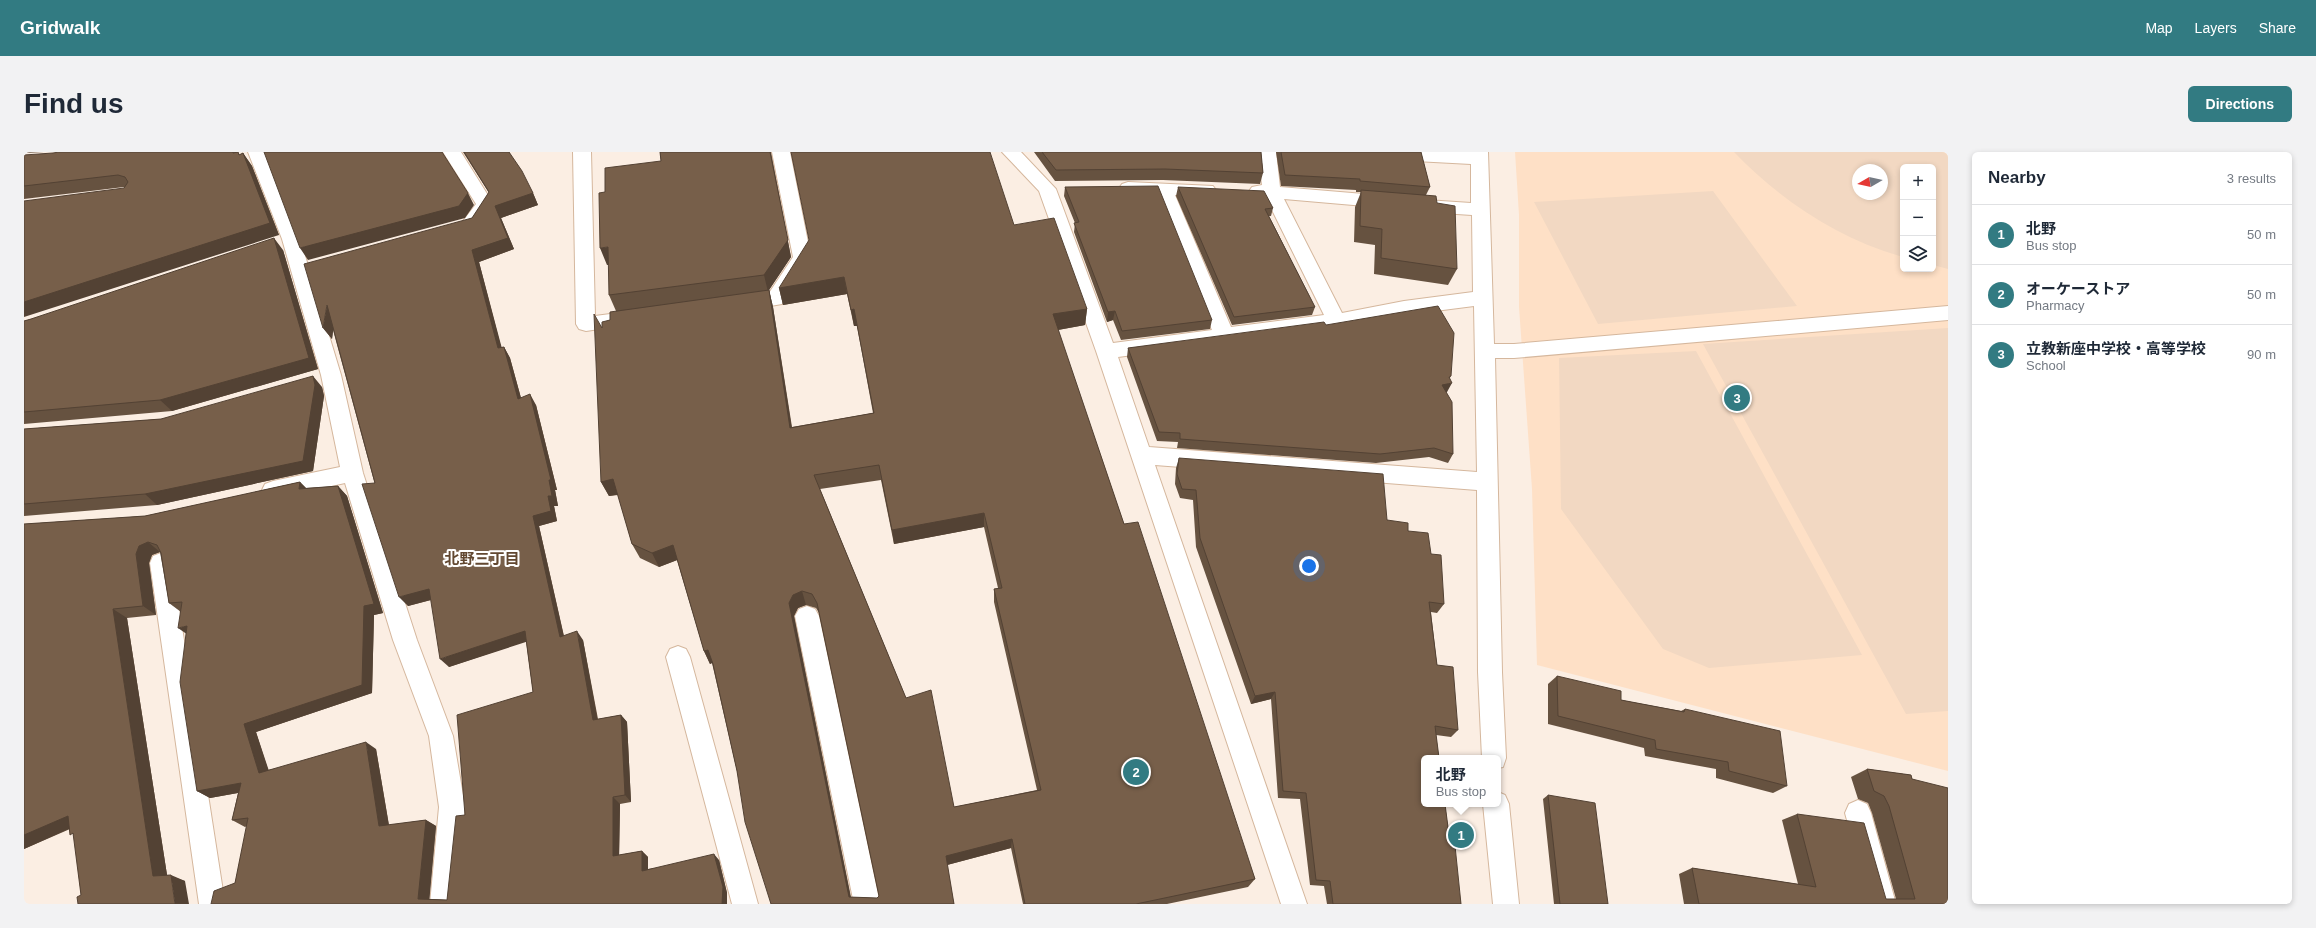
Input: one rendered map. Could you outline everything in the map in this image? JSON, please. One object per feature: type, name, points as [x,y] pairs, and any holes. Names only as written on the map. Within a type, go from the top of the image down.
[{"type":"street","points":[[257,152],[284,242],[308,269],[352,474],[405,640],[441,736],[452,807],[443,904]]},
{"type":"street","points":[[449,230],[472,224],[485,205],[452,152]]},
{"type":"street","points":[[582,152],[586,324],[649,316]]},
{"type":"street","points":[[728,306],[775,299],[802,257],[781,152]]},
{"type":"street","points":[[1011,152],[1054,188],[1106,351],[1294,904]]},
{"type":"street","points":[[1267,152],[1272,192],[1336,321]]},
{"type":"street","points":[[1360,152],[1479,155],[1488,482],[1490,672],[1494,755]]},
{"type":"street","points":[[1109,188],[1163,188],[1272,192],[1481,210]]},
{"type":"street","points":[[1163,188],[1224,335]]},
{"type":"street","points":[[1106,351],[1336,321],[1404,308],[1483,298]]},
{"type":"street","points":[[1485,351],[1514,351],[1948,313]]},
{"type":"street","points":[[309,381],[331,375]]},
{"type":"street","points":[[1142,455],[1488,482]]},
{"type":"street","points":[[250,495],[352,474]]},
{"type":"street","points":[[161,563],[212,904]]},
{"type":"street","points":[[807,616],[867,904]]},
{"type":"street","points":[[678,657],[745,904]]},
{"type":"street","points":[[1496,807],[1506,904]]},
{"type":"street","points":[[1858,813],[1883,904]]},
{"type":"shaded area","points":[[1515,152],[1948,152],[1948,771],[1537,665],[1532,489],[1519,307],[1519,215]]},
{"type":"shaded area","points":[[1734,152],[1948,152],[1948,269],[1936,266],[1936,164],[1900,164],[1900,256],[1856,240],[1834,229],[1791,202]]},
{"type":"shaded area","points":[[1713,191],[1797,306],[1598,324],[1534,202]]},
{"type":"shaded area","points":[[1948,328],[1948,711],[1906,714],[1703,344]]},
{"type":"shaded area","points":[[1696,351],[1862,655],[1709,668],[1663,649],[1561,509],[1559,358]]},
{"type":"building","points":[[59,152],[238,152],[239,155],[243,153],[270,223],[24,302],[24,201],[124,188],[128,182],[125,177],[118,175],[24,186],[24,155]]},
{"type":"building","points":[[264,152],[442,152],[468,193],[459,206],[300,248]]},
{"type":"building","points":[[464,152],[509,152],[522,171],[533,193],[495,206],[508,238],[472,250],[498,348],[504,347],[518,399],[530,394],[551,480],[549,480],[552,496],[548,496],[551,511],[533,516],[560,637],[577,631],[593,720],[621,715],[625,795],[613,797],[613,856],[642,851],[642,871],[714,854],[723,887],[722,904],[211,904],[214,891],[235,883],[248,818],[232,820],[241,783],[197,791],[180,682],[187,626],[178,628],[182,602],[169,603],[161,553],[157,545],[148,542],[139,546],[136,554],[143,606],[113,609],[153,876],[171,875],[175,904],[78,904],[77,897],[81,895],[73,833],[70,835],[68,816],[24,835],[24,524],[145,516],[300,482],[299,489],[338,486],[374,604],[364,606],[362,685],[244,724],[259,773],[366,742],[379,826],[426,820],[418,899],[447,900],[456,816],[465,815],[457,715],[533,692],[525,631],[440,659],[429,589],[399,597],[362,484],[375,483],[327,305],[323,328],[304,264],[472,218],[489,192]]},
{"type":"building","points":[[660,152],[770,152],[788,240],[764,275],[609,295],[608,247],[600,248],[599,193],[605,192],[605,168],[661,161]]},
{"type":"building","points":[[791,152],[990,152],[1014,225],[1054,218],[1087,309],[1053,314],[1124,524],[1138,522],[1255,879],[1136,904],[1025,904],[1012,839],[946,856],[954,904],[771,904],[745,822],[737,771],[713,664],[708,650],[704,651],[673,545],[652,553],[632,544],[613,479],[601,482],[594,314],[602,328],[602,322],[610,320],[610,312],[769,290],[790,428],[874,413],[854,309],[851,310],[844,277],[779,288],[809,240]],"holes":[[[879,465],[892,530],[984,513],[1002,588],[994,589],[1041,790],[954,807],[931,690],[906,698],[814,475]],[[802,591],[812,594],[817,603],[879,896],[877,898],[849,897],[789,603],[793,595]]]},
{"type":"building","points":[[1042,152],[1261,152],[1263,173],[1165,169],[1056,170]]},
{"type":"building","points":[[1281,152],[1421,152],[1430,187],[1360,181],[1360,179],[1285,175]]},
{"type":"building","points":[[1158,186],[1212,320],[1122,331],[1115,311],[1108,312],[1074,223],[1079,222],[1065,187]]},
{"type":"building","points":[[1178,187],[1264,191],[1273,208],[1265,209],[1315,307],[1234,317]]},
{"type":"building","points":[[1361,190],[1436,196],[1437,203],[1455,206],[1457,269],[1381,258],[1382,229],[1360,226]]},
{"type":"building","points":[[274,238],[309,358],[160,400],[24,412],[24,321]]},
{"type":"building","points":[[1438,306],[1454,333],[1451,376],[1449,377],[1452,383],[1442,385],[1452,402],[1453,454],[1434,448],[1380,454],[1180,439],[1180,433],[1159,432],[1128,348],[1324,322],[1326,325]]},
{"type":"building","points":[[313,376],[315,385],[303,461],[145,494],[24,504],[24,429],[161,419]]},
{"type":"building","points":[[1179,458],[1383,474],[1387,520],[1408,523],[1408,531],[1428,533],[1431,554],[1441,555],[1444,604],[1429,602],[1437,665],[1453,667],[1458,730],[1435,726],[1439,755],[1421,755],[1421,807],[1445,807],[1449,835],[1454,836],[1461,904],[1333,904],[1330,881],[1316,880],[1306,793],[1283,791],[1275,692],[1255,696],[1200,538],[1196,490],[1182,489],[1177,474]]},
{"type":"building","points":[[1557,676],[1621,691],[1621,700],[1684,712],[1685,709],[1780,731],[1787,786],[1729,771],[1728,762],[1656,749],[1655,740],[1558,716]]},
{"type":"building","points":[[1867,769],[1911,775],[1912,779],[1948,788],[1948,904],[1699,904],[1692,868],[1816,887],[1797,814],[1864,823],[1886,899],[1915,899],[1889,806],[1884,796],[1874,791]]},
{"type":"building","points":[[1548,795],[1595,803],[1608,904],[1560,904]]},
{"type":"place","name":"立教新座中学校・高等学校","points":[[1737,398]]},
{"type":"place","name":"オーケーストア","points":[[1136,772]]},
{"type":"place","name":"北野","points":[[1461,835]]},
{"type":"district","name":"北野三丁目","points":[[482,558]]}]
